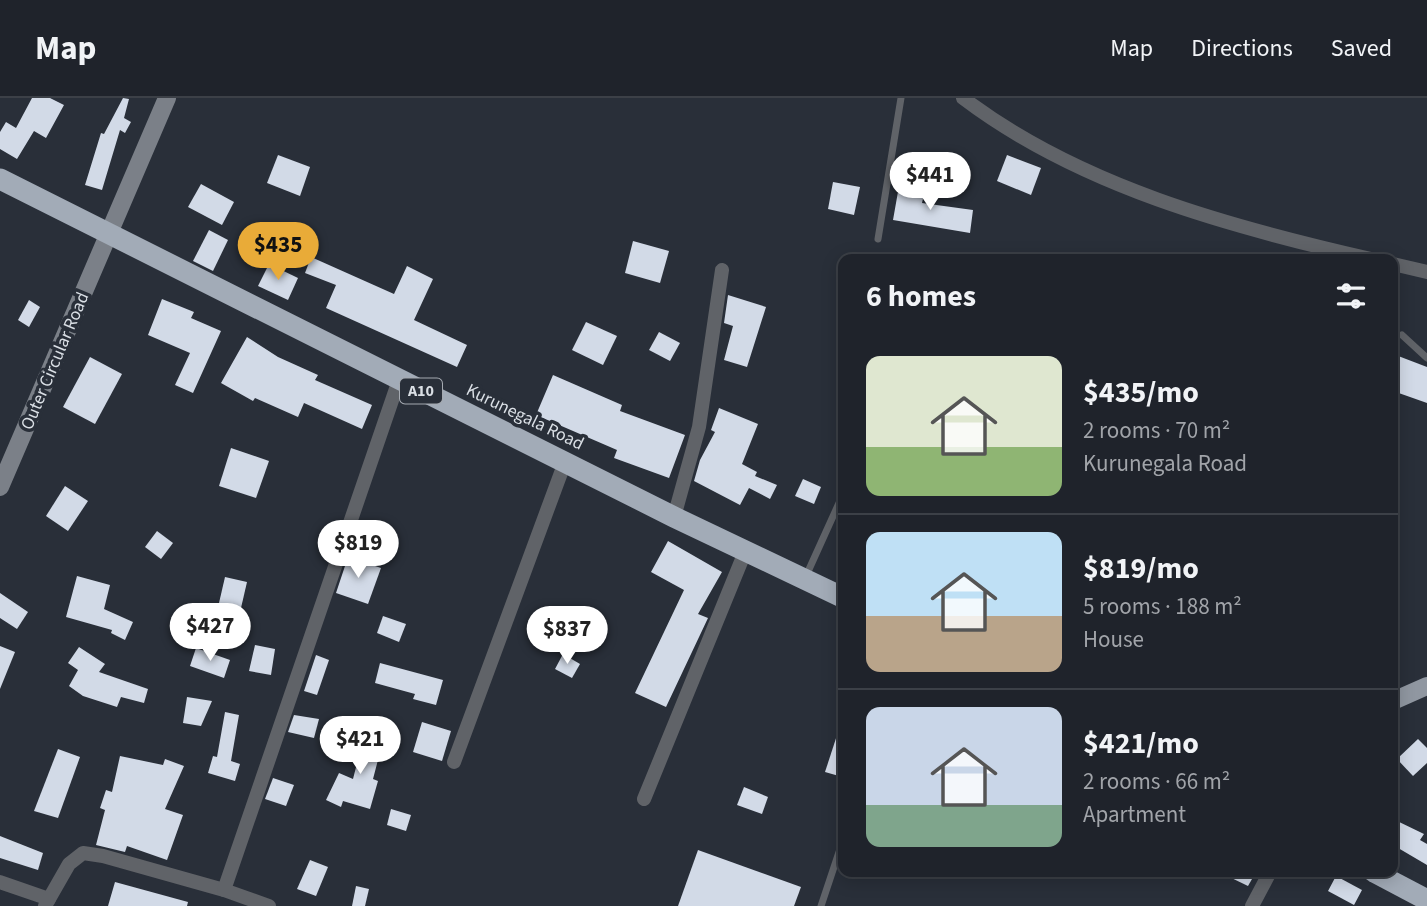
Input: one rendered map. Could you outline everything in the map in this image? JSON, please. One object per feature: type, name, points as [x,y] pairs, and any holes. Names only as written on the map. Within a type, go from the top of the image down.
[{"type":"highway","name":"Kurunegala Road","points":[[0,180],[674,517],[838,595]]},
{"type":"highway","points":[[1383,877],[1427,900]]},
{"type":"main road","points":[[1398,699],[1427,686]]},
{"type":"street","name":"Outer Circular Road","points":[[0,487],[167,98]]},
{"type":"street","points":[[963,98],[999,126],[1102,180],[1290,240],[1350,254]]},
{"type":"street","points":[[1398,265],[1427,272]]},
{"type":"street","points":[[674,517],[699,427],[722,270]]},
{"type":"street","points":[[224,890],[399,380]]},
{"type":"street","points":[[454,762],[565,462]]},
{"type":"street","points":[[644,799],[745,552]]},
{"type":"street","points":[[0,882],[47,902],[69,864],[83,853],[103,856],[224,890],[269,906]]},
{"type":"street","points":[[1252,906],[1267,877]]},
{"type":"lane","points":[[878,239],[901,98]]},
{"type":"lane","points":[[1402,335],[1427,358]]},
{"type":"lane","points":[[804,580],[838,505]]},
{"type":"lane","points":[[821,906],[838,855]]},
{"type":"building","points":[[32,98],[50,98],[64,105],[46,138],[34,131],[17,159],[0,149],[0,132],[6,122],[16,128]]},
{"type":"building","points":[[123,98],[129,99],[124,118],[131,122],[125,133],[120,130],[102,190],[85,185],[101,133],[104,134]]},
{"type":"building","points":[[278,155],[310,167],[300,196],[267,183]]},
{"type":"building","points":[[1007,155],[1041,168],[1031,195],[997,181]]},
{"type":"building","points":[[833,182],[860,187],[854,215],[828,209]]},
{"type":"building","points":[[201,184],[234,202],[222,225],[188,207]]},
{"type":"building","points":[[899,186],[925,190],[922,203],[973,210],[970,233],[893,220]]},
{"type":"building","points":[[209,230],[228,240],[213,271],[193,261]]},
{"type":"building","points":[[633,241],[669,251],[660,283],[625,273]]},
{"type":"building","points":[[311,257],[394,294],[407,266],[433,279],[414,320],[467,345],[457,367],[326,308],[336,285],[305,273]]},
{"type":"building","points":[[269,264],[298,278],[288,300],[258,286]]},
{"type":"building","points":[[728,295],[766,307],[747,367],[724,360],[733,326],[724,323]]},
{"type":"building","points":[[162,299],[194,312],[191,318],[221,331],[193,393],[175,385],[190,353],[148,335]]},
{"type":"building","points":[[29,300],[40,307],[29,327],[18,320]]},
{"type":"building","points":[[586,322],[617,336],[603,365],[572,350]]},
{"type":"building","points":[[659,332],[680,343],[670,361],[649,350]]},
{"type":"building","points":[[247,337],[278,357],[318,375],[315,380],[372,405],[362,429],[304,403],[298,417],[255,398],[253,401],[221,383]]},
{"type":"building","points":[[1398,356],[1427,367],[1427,403],[1398,393]]},
{"type":"building","points":[[90,357],[122,374],[95,424],[63,407]]},
{"type":"building","points":[[553,375],[622,405],[620,411],[685,435],[669,478],[614,458],[617,450],[536,415]]},
{"type":"building","points":[[719,408],[758,424],[742,464],[757,472],[755,476],[777,485],[770,499],[749,488],[740,505],[694,481],[700,460],[715,432],[711,430]]},
{"type":"building","points":[[231,448],[269,461],[256,498],[219,486]]},
{"type":"building","points":[[803,479],[821,487],[814,504],[795,496]]},
{"type":"building","points":[[65,486],[88,501],[68,531],[46,516]]},
{"type":"building","points":[[157,531],[173,543],[161,559],[145,547]]},
{"type":"building","points":[[668,541],[722,572],[698,614],[708,618],[666,707],[635,693],[684,590],[651,572]]},
{"type":"building","points":[[348,557],[381,568],[368,604],[336,593]]},
{"type":"building","points":[[77,576],[110,585],[104,609],[133,622],[125,640],[111,633],[112,630],[66,617]]},
{"type":"building","points":[[225,577],[247,582],[241,608],[219,603]]},
{"type":"building","points":[[0,593],[28,612],[17,629],[0,618]]},
{"type":"building","points":[[383,616],[406,624],[399,642],[377,633]]},
{"type":"building","points":[[255,645],[275,649],[271,675],[249,671]]},
{"type":"building","points":[[0,646],[15,652],[0,689]]},
{"type":"building","points":[[79,647],[105,664],[99,672],[148,689],[144,703],[121,697],[117,707],[83,696],[69,686],[78,670],[68,663]]},
{"type":"building","points":[[196,648],[230,660],[224,678],[190,666]]},
{"type":"building","points":[[563,654],[580,664],[572,678],[555,669]]},
{"type":"building","points":[[316,655],[329,660],[317,695],[304,691]]},
{"type":"building","points":[[380,663],[443,680],[436,705],[413,699],[415,694],[375,683]]},
{"type":"building","points":[[187,697],[212,701],[201,726],[183,723]]},
{"type":"building","points":[[225,712],[239,715],[231,761],[240,764],[235,781],[208,773],[213,756],[217,757]]},
{"type":"building","points":[[294,715],[319,719],[314,738],[288,732]]},
{"type":"building","points":[[422,722],[451,731],[442,761],[413,752]]},
{"type":"building","points":[[365,732],[384,737],[373,779],[378,781],[370,809],[343,801],[341,807],[326,800],[339,773],[353,779]]},
{"type":"building","points":[[838,732],[838,776],[825,772]]},
{"type":"building","points":[[1418,739],[1427,748],[1427,763],[1413,776],[1398,758]]},
{"type":"building","points":[[58,749],[80,757],[58,818],[34,811]]},
{"type":"building","points":[[120,756],[163,765],[165,759],[184,766],[165,809],[183,815],[167,860],[127,846],[125,852],[96,845],[105,810],[100,808],[106,790],[112,792]]},
{"type":"building","points":[[273,778],[294,785],[286,806],[265,799]]},
{"type":"building","points":[[744,787],[768,797],[762,814],[737,805]]},
{"type":"building","points":[[391,809],[411,815],[406,831],[387,825]]},
{"type":"building","points":[[1398,821],[1424,834],[1420,840],[1427,844],[1427,865],[1398,848]]},
{"type":"building","points":[[0,836],[43,853],[38,870],[0,858]]},
{"type":"building","points":[[698,850],[801,887],[794,906],[678,906]]},
{"type":"building","points":[[310,860],[328,867],[316,896],[297,889]]},
{"type":"building","points":[[1229,877],[1253,877],[1248,886]]},
{"type":"building","points":[[1335,877],[1362,890],[1354,905],[1328,891]]},
{"type":"building","points":[[115,882],[188,902],[187,906],[108,906]]},
{"type":"building","points":[[356,886],[369,889],[365,906],[352,906]]}]
